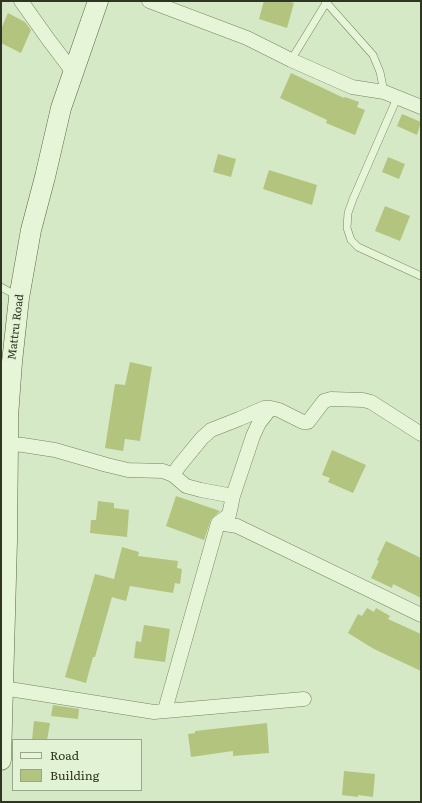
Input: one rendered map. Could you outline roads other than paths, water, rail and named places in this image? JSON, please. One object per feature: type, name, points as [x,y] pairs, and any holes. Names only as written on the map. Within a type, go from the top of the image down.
[{"type":"main road","name":"Mattru Road","points":[[1,760],[7,541],[8,417],[19,298],[31,230],[61,108],[72,72],[98,1]]},
{"type":"street","points":[[21,1],[72,72]]},
{"type":"street","points":[[149,1],[247,38],[291,60],[352,87],[384,92],[421,108]]},
{"type":"street","points":[[173,475],[202,438],[211,430],[239,420],[264,408],[279,410],[303,422],[308,422],[324,401],[330,399],[363,400],[371,402],[421,434]]},
{"type":"street","points":[[165,710],[218,522],[229,515],[233,496],[253,436],[259,423],[271,408]]},
{"type":"street","points":[[8,444],[55,450],[128,470],[163,471],[173,475],[186,486],[233,496]]},
{"type":"street","points":[[218,522],[237,526],[421,615]]},
{"type":"street","points":[[3,688],[154,712],[304,699]]},
{"type":"lane","points":[[291,60],[325,2],[373,55],[380,72],[384,92]]},
{"type":"lane","points":[[397,98],[353,199],[348,213],[347,228],[350,240],[358,247],[421,276]]},
{"type":"lane","points":[[1,287],[19,298]]}]
